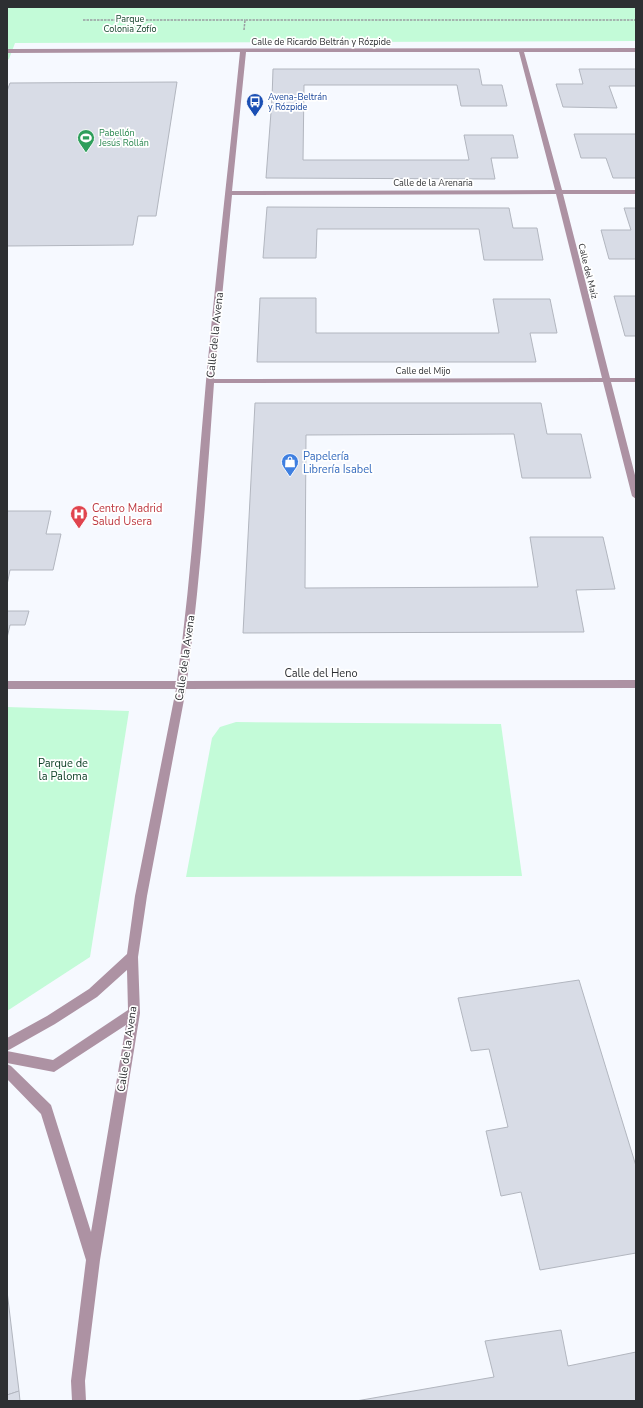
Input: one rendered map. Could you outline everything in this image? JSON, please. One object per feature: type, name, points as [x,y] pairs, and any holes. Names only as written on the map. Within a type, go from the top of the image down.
[{"type":"street","name":"Calle del Maíz","points":[[521,50],[559,192],[636,496]]},
{"type":"street","name":"Calle de Ricardo Beltrán y Rózpide","points":[[7,51],[636,50]]},
{"type":"street","name":"Calle de la Avena","points":[[79,1401],[78,1381],[94,1260],[134,1013],[132,957],[141,896],[182,684],[196,573],[210,381],[243,51]]},
{"type":"street","name":"Calle de la Arenaria","points":[[230,193],[636,192]]},
{"type":"street","name":"Calle del Mijo","points":[[210,381],[636,380]]},
{"type":"street","name":"Calle del Heno","points":[[7,685],[636,684]]},
{"type":"street","points":[[7,1045],[51,1020],[93,993],[132,957]]},
{"type":"street","points":[[7,1057],[54,1066],[134,1013]]},
{"type":"street","points":[[7,1070],[46,1110],[94,1260]]},
{"type":"path","points":[[83,20],[636,20]]},
{"type":"path","points":[[244,32],[245,20]]},
{"type":"green space","name":"Parque Colonia Zofío","points":[[7,7],[636,7],[636,41],[15,43],[9,59],[7,60]]},
{"type":"green space","name":"Parque de la Paloma","points":[[7,707],[129,711],[90,957],[7,1011]]},
{"type":"green space","points":[[236,722],[501,724],[522,876],[186,877],[212,738],[220,727]]},
{"type":"building","points":[[273,69],[479,69],[482,85],[502,85],[507,106],[461,106],[457,85],[304,85],[303,160],[469,160],[464,135],[513,135],[518,158],[491,158],[495,179],[266,178]]},
{"type":"building","points":[[579,69],[636,69],[636,86],[609,86],[617,108],[563,107],[556,84],[583,84]]},
{"type":"building","name":"Pabellón Jesús Rollán","points":[[177,82],[156,216],[138,216],[133,245],[7,246],[7,91],[10,83]]},
{"type":"building","points":[[574,134],[636,134],[636,178],[613,178],[606,158],[581,158]]},
{"type":"building","points":[[267,207],[509,208],[513,228],[537,228],[543,260],[484,260],[479,229],[317,229],[316,258],[263,258]]},
{"type":"building","points":[[624,208],[636,208],[636,259],[609,259],[601,230],[631,230]]},
{"type":"building","points":[[614,296],[636,296],[636,336],[625,336]]},
{"type":"building","points":[[260,298],[316,298],[316,333],[499,333],[493,299],[550,299],[557,333],[530,333],[536,362],[257,362]]},
{"type":"building","points":[[255,403],[541,403],[547,434],[581,434],[591,478],[522,478],[514,434],[306,435],[305,588],[538,587],[530,537],[603,537],[615,589],[576,590],[584,632],[243,633]]},
{"type":"building","points":[[7,511],[51,511],[46,534],[61,534],[53,570],[10,570],[7,585]]},
{"type":"building","points":[[7,611],[29,611],[25,625],[10,625],[7,638]]},
{"type":"building","points":[[579,980],[636,1166],[636,1253],[540,1270],[521,1192],[501,1196],[486,1131],[508,1127],[489,1049],[471,1051],[458,998]]},
{"type":"building","points":[[7,1291],[19,1391],[7,1395]]},
{"type":"building","points":[[561,1330],[568,1366],[636,1352],[636,1401],[356,1401],[494,1377],[485,1341]]},
{"type":"building","points":[[19,1391],[20,1401],[7,1401],[7,1395]]},
{"type":"place","name":"Avena-Beltrán y Rózpide","points":[[255,117]]},
{"type":"place","name":"Pabellón Jesús Rollán","points":[[86,153]]},
{"type":"place","name":"Papelería Librería Isabel","points":[[290,477]]},
{"type":"place","name":"Centro Madrid Salud Usera","points":[[79,529]]}]
